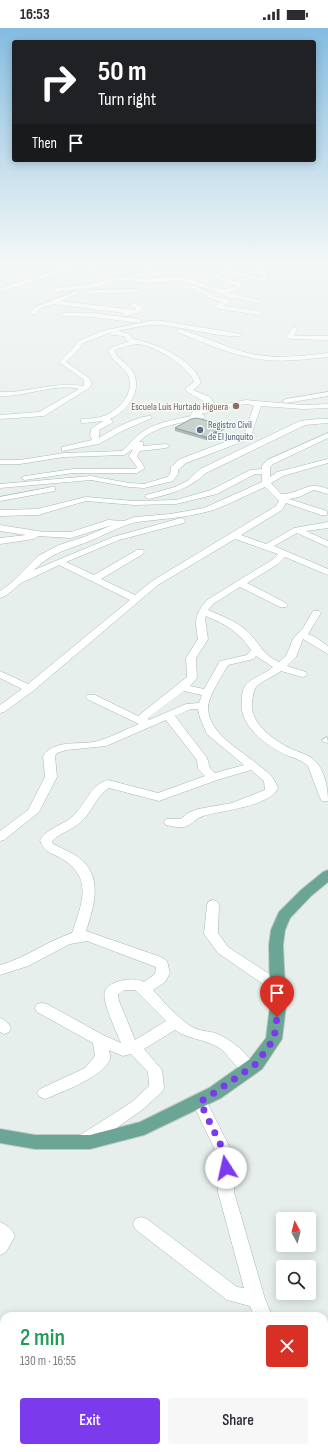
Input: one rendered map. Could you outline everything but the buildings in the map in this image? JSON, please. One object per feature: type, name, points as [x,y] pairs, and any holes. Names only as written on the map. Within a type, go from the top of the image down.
[{"type":"main road","points":[[0,1136],[35,1142],[90,1142],[144,1128],[200,1102],[256,1064],[274,1039],[278,1006],[276,945],[278,930],[284,916],[306,893],[328,875]]},
{"type":"street","points":[[0,417],[41,414],[85,388],[88,384],[87,379],[62,362],[77,348],[80,342],[114,329]]},
{"type":"street","points":[[171,329],[198,338],[222,348],[264,358],[328,355]]},
{"type":"street","points":[[199,329],[240,335]]},
{"type":"street","points":[[294,329],[290,337],[292,338],[328,338]]},
{"type":"street","points":[[102,334],[126,334],[128,339],[151,345],[171,356],[194,373],[198,380],[198,383],[190,389],[190,391],[207,399],[215,409]]},
{"type":"street","points":[[304,345],[314,339]]},
{"type":"street","points":[[84,421],[99,420],[109,417],[123,407],[132,392],[131,375],[112,354],[111,350],[136,342]]},
{"type":"street","points":[[283,358],[297,351]]},
{"type":"street","points":[[0,394],[15,395],[67,385],[85,388]]},
{"type":"street","points":[[268,404],[328,395]]},
{"type":"street","points":[[197,417],[194,415],[196,413],[240,403],[256,402],[258,404]]},
{"type":"street","points":[[0,486],[91,478],[129,485],[144,486],[158,483],[170,479],[174,474],[174,469],[183,461],[241,439],[248,433],[258,404]]},
{"type":"street","points":[[0,462],[20,462],[64,454],[124,453],[129,450],[140,437],[148,432],[169,424],[244,405],[268,404],[303,407],[328,406]]},
{"type":"street","points":[[96,442],[94,435],[95,429],[121,414],[125,409],[123,407]]},
{"type":"street","points":[[0,457],[38,454],[96,442],[118,429],[148,418]]},
{"type":"street","points":[[158,502],[149,499],[148,497],[163,495],[178,490],[203,471],[303,424],[317,421],[328,421]]},
{"type":"street","points":[[0,480],[73,471],[137,471],[141,468],[133,456],[148,432]]},
{"type":"street","points":[[324,513],[281,497],[266,483],[265,471],[266,466],[275,459],[328,436]]},
{"type":"street","points":[[137,449],[166,446]]},
{"type":"street","points":[[18,582],[41,558],[49,552],[80,540],[88,539],[135,520],[190,513],[218,505],[266,483],[280,474],[328,461]]},
{"type":"street","points":[[0,513],[38,512],[86,499],[134,503],[176,502],[214,492],[246,474],[265,471]]},
{"type":"street","points":[[0,499],[51,489],[101,485]]},
{"type":"street","points":[[281,497],[295,495],[310,487],[317,487],[328,492]]},
{"type":"street","points":[[0,710],[29,689],[155,583],[279,508],[283,501],[281,497]]},
{"type":"street","points":[[0,595],[18,582],[59,562],[100,545],[148,529],[213,513],[219,510],[220,508],[218,505]]},
{"type":"street","points":[[0,541],[21,537],[72,535],[110,522],[125,523]]},
{"type":"street","points":[[266,547],[297,530],[328,525]]},
{"type":"street","points":[[0,528],[50,535]]},
{"type":"street","points":[[297,530],[328,544]]},
{"type":"street","points":[[233,535],[284,553],[328,572]]},
{"type":"street","points":[[94,579],[140,552]]},
{"type":"street","points":[[148,724],[142,718],[182,688],[192,678],[192,653],[200,645],[203,639],[200,619],[203,611],[210,602],[275,562],[284,553]]},
{"type":"street","points":[[59,562],[136,599]]},
{"type":"street","points":[[239,583],[283,605]]},
{"type":"street","points":[[203,611],[241,631],[247,636],[256,650],[264,657],[280,666],[302,674]]},
{"type":"street","points":[[316,613],[298,639],[291,657],[271,674],[256,681],[249,688],[246,708],[256,728],[272,742],[289,752],[308,760],[313,765],[326,798]]},
{"type":"street","points":[[302,635],[312,639],[328,651]]},
{"type":"street","points":[[170,822],[183,823],[192,816],[202,812],[235,806],[270,792],[272,784],[269,779],[211,732],[205,718],[203,706],[208,693],[224,663],[250,657],[256,650]]},
{"type":"street","points":[[0,674],[29,689]]},
{"type":"street","points":[[182,688],[208,693]]},
{"type":"street","points":[[91,697],[148,724]]},
{"type":"street","points":[[0,837],[33,812],[51,777],[49,756],[53,751],[64,748],[102,744],[190,706],[203,706]]},
{"type":"street","points":[[168,715],[202,760],[204,768],[213,777]]},
{"type":"street","points":[[78,936],[86,911],[90,884],[83,869],[74,860],[48,846],[46,840],[50,834],[79,818],[100,787],[108,784],[159,797],[213,777],[252,766]]},
{"type":"street","points":[[213,905],[211,934],[223,950],[278,987]]},
{"type":"street","points":[[0,970],[22,964],[69,938],[88,936],[156,961],[162,965],[163,972],[160,978],[144,989]]},
{"type":"street","points":[[83,1142],[138,1106],[157,1088],[156,1070],[128,1042],[112,1001],[111,992],[117,986],[125,984],[139,985],[176,1022],[189,1032],[210,1037],[223,1044],[236,1054],[249,1069]]},
{"type":"street","points":[[42,1008],[100,1040],[123,1050],[134,1048],[176,1022]]},
{"type":"street","points":[[45,1093],[90,1072],[103,1058],[100,1040]]},
{"type":"street","points":[[200,1102],[226,1156],[226,1192],[256,1299],[261,1312]]},
{"type":"street","points":[[141,1224],[232,1294],[256,1299]]},
{"type":"street","points":[[0,1230],[8,1236],[0,1247]]},
{"type":"place","name":"Escuela Luis Hurtado Higuera","points":[[236,406]]},
{"type":"place","name":"Registro Civil de El Junquito","points":[[200,430]]},
{"type":"route","points":[[226,1168],[226,1156],[200,1102],[256,1064],[274,1039],[277,1017]]}]
